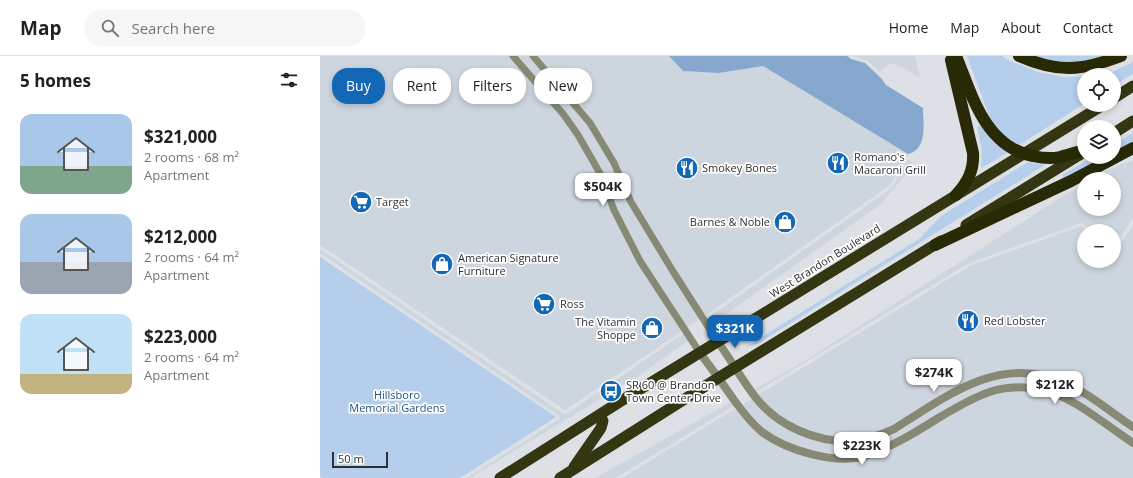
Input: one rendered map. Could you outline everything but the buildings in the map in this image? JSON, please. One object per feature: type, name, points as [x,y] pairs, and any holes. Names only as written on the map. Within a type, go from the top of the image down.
[{"type":"highway","points":[[951,56],[973,153],[973,167],[967,181],[956,195]]},
{"type":"highway","points":[[956,56],[974,100],[990,129],[996,136],[1010,147],[1024,154],[1052,158],[1077,153]]},
{"type":"highway","points":[[1019,56],[1049,67],[1068,68],[1086,67],[1122,56]]},
{"type":"highway","points":[[1121,94],[1133,86]]},
{"type":"highway","name":"West Brandon Boulevard","points":[[500,478],[1092,112]]},
{"type":"highway","points":[[1121,129],[1133,121]]},
{"type":"highway","points":[[935,245],[1071,181],[1133,148]]},
{"type":"highway","points":[[560,478],[718,378],[935,245],[1077,155]]},
{"type":"highway","points":[[571,471],[601,428],[603,421],[600,415]]},
{"type":"street","points":[[513,56],[564,115],[578,135],[601,175],[614,210],[640,261],[700,353],[750,420],[762,432],[791,448],[807,454],[848,458],[864,456],[902,440],[972,398],[1002,388],[1024,387],[1040,389],[1056,394],[1082,409],[1133,443]]},
{"type":"street","points":[[533,56],[590,123],[614,163],[631,202],[718,342],[756,398],[776,418],[788,426],[825,438],[853,441],[881,435],[894,429],[971,383],[1014,372],[1044,375],[1060,380],[1090,397],[1133,427]]},
{"type":"street","points":[[1082,409],[1090,397]]},
{"type":"street","points":[[945,398],[953,410]]},
{"type":"shaded area","points":[[320,56],[669,56],[683,71],[719,73],[763,66],[908,154],[890,185],[713,310],[565,410],[320,245]]},
{"type":"shaded area","points":[[669,56],[847,56],[851,59],[865,63],[881,78],[886,85],[923,108],[924,128],[922,141],[919,147],[908,154],[763,66],[719,73],[683,71]]},
{"type":"shaded area","points":[[853,56],[915,56],[920,78],[903,67],[890,63],[880,72],[867,60]]},
{"type":"shaded area","points":[[908,160],[912,162],[907,173],[881,204],[712,324],[708,318],[892,188]]},
{"type":"shaded area","points":[[1133,160],[1133,218],[1121,236],[1121,224],[1081,223],[969,263],[756,392],[755,389],[800,364],[1077,187],[1077,216],[1121,216],[1121,172],[1103,172]]},
{"type":"shaded area","points":[[1133,225],[1133,478],[622,478],[970,266],[1077,227],[1077,268],[1121,268],[1121,243]]},
{"type":"shaded area","points":[[320,249],[564,414],[568,413],[683,334],[688,341],[638,376],[467,478],[558,420],[560,418],[559,416],[320,253]]},
{"type":"shaded area","points":[[731,402],[734,406],[615,478],[595,478]]},
{"type":"green space","points":[[967,56],[1002,56],[1008,60],[1038,72],[1065,77],[1077,76],[1077,108],[1019,145],[1005,136],[990,118]]},
{"type":"green space","points":[[1030,56],[1110,56],[1087,63],[1058,63]]},
{"type":"green space","points":[[1133,62],[1133,74],[1121,81],[1120,68]]},
{"type":"green space","points":[[980,125],[992,141],[1007,153],[981,168],[982,150],[977,127]]},
{"type":"green space","points":[[1133,133],[1133,143],[1121,149],[1121,140]]},
{"type":"green space","points":[[1028,162],[1045,165],[757,344],[746,347],[919,239],[941,216]]},
{"type":"green space","points":[[1081,164],[1094,164],[1077,172],[1065,180],[1062,175]]},
{"type":"green space","name":"Hillsboro Memorial Gardens","points":[[320,257],[556,417],[460,478],[323,478],[320,476]]},
{"type":"place","name":"Romano's Macaroni Grill","points":[[838,163]]},
{"type":"place","name":"Smokey Bones","points":[[687,168]]},
{"type":"place","name":"Target","points":[[361,202]]},
{"type":"place","name":"Barnes & Noble","points":[[785,222]]},
{"type":"place","name":"American Signature Furniture","points":[[442,264]]},
{"type":"place","name":"Ross","points":[[544,304]]},
{"type":"place","name":"Red Lobster","points":[[968,321]]},
{"type":"place","name":"The Vitamin Shoppe","points":[[652,328]]},
{"type":"place","name":"SR 60 @ Brandon Town Center Drive","points":[[611,391]]}]
